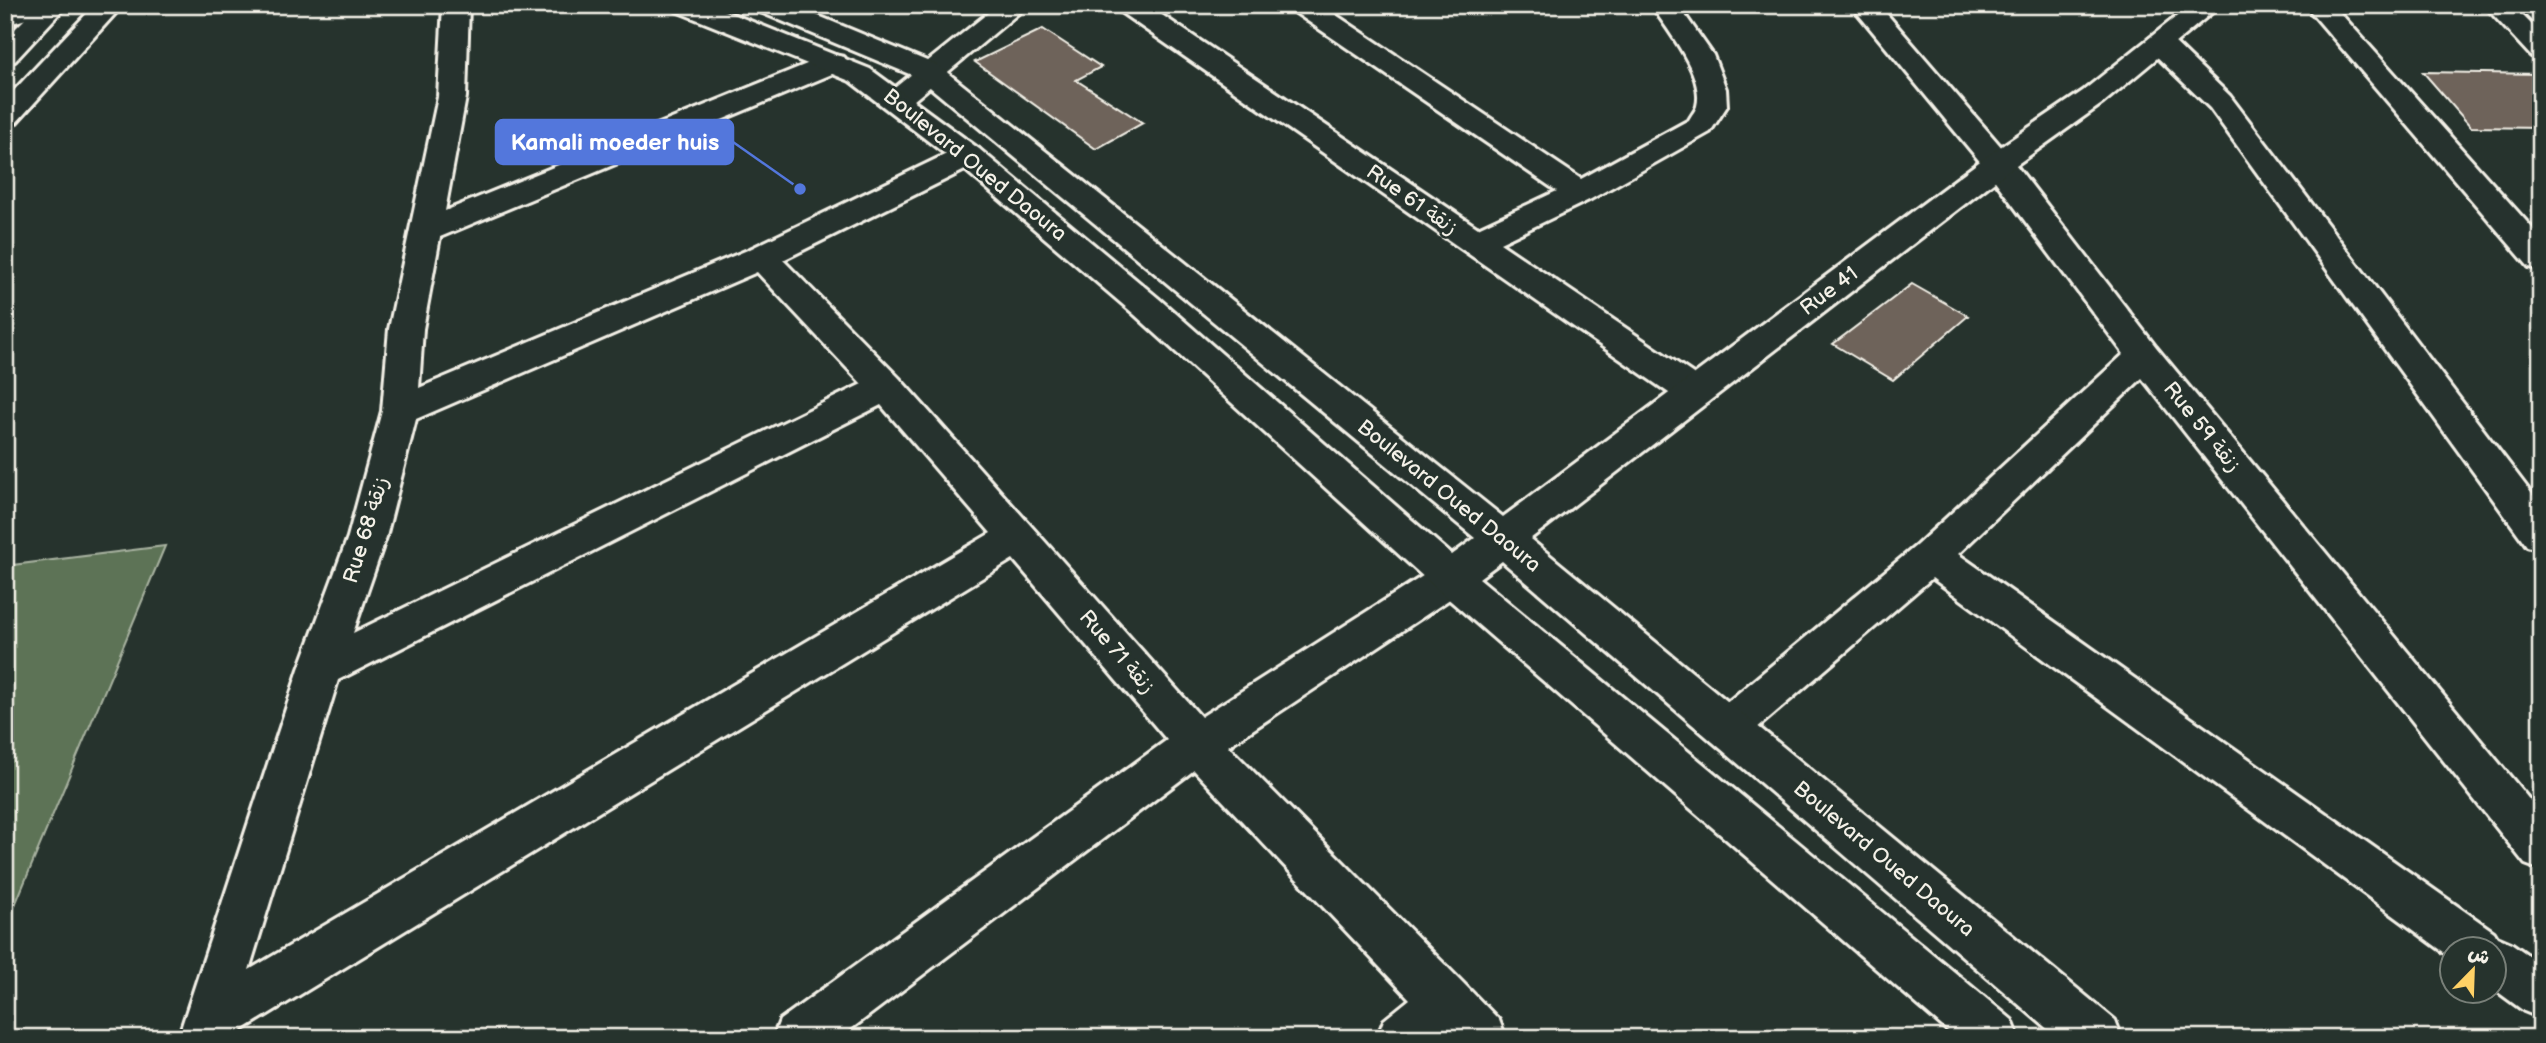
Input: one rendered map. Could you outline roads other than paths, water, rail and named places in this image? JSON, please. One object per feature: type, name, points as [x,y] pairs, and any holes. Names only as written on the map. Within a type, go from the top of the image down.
[{"type":"street","points":[[5,17],[45,5]]},
{"type":"street","points":[[5,55],[54,5]]},
{"type":"street","points":[[5,118],[110,5]]},
{"type":"street","name":"Rue 68 زنقة","points":[[206,1030],[320,669],[367,537],[400,411],[406,329],[452,97],[456,5]]},
{"type":"street","name":"Boulevard Oued Daoura","points":[[687,5],[860,75],[897,100],[968,156],[1146,306],[1451,578],[1994,1038]]},
{"type":"street","name":"Boulevard Oued Daoura","points":[[768,5],[929,72],[1503,539],[2097,1038]]},
{"type":"street","points":[[897,100],[1015,5]]},
{"type":"street","name":"Rue 61 زنقة","points":[[1129,5],[1695,393]]},
{"type":"street","points":[[1303,5],[1580,192]]},
{"type":"street","points":[[1474,243],[1580,192],[1700,126],[1712,106],[1712,89],[1699,55],[1664,5]]},
{"type":"street","name":"Rue 59 زنقة","points":[[1864,5],[1998,163],[2144,356],[2541,849]]},
{"type":"street","name":"Rue 41","points":[[798,1038],[1197,743],[1451,578],[1998,163],[2093,97],[2208,5]]},
{"type":"street","points":[[2318,5],[2541,259]]},
{"type":"street","points":[[2497,5],[2541,50]]},
{"type":"street","points":[[2160,44],[2220,102],[2541,535]]},
{"type":"street","points":[[425,231],[834,63]]},
{"type":"street","points":[[400,411],[762,257],[968,156]]},
{"type":"street","name":"Rue 71 زنقة","points":[[762,257],[886,387],[1197,743],[1481,1038]]},
{"type":"street","points":[[1727,728],[1931,556],[2144,356]]},
{"type":"street","points":[[320,669],[886,387]]},
{"type":"street","points":[[206,1030],[1017,537]]},
{"type":"street","points":[[1931,556],[2458,934]]},
{"type":"street","points":[[2508,970],[2541,994]]},
{"type":"street","points":[[1402,1038],[1446,1000]]},
{"type":"place","name":"Kamali moeder huis","points":[[800,189]]}]
